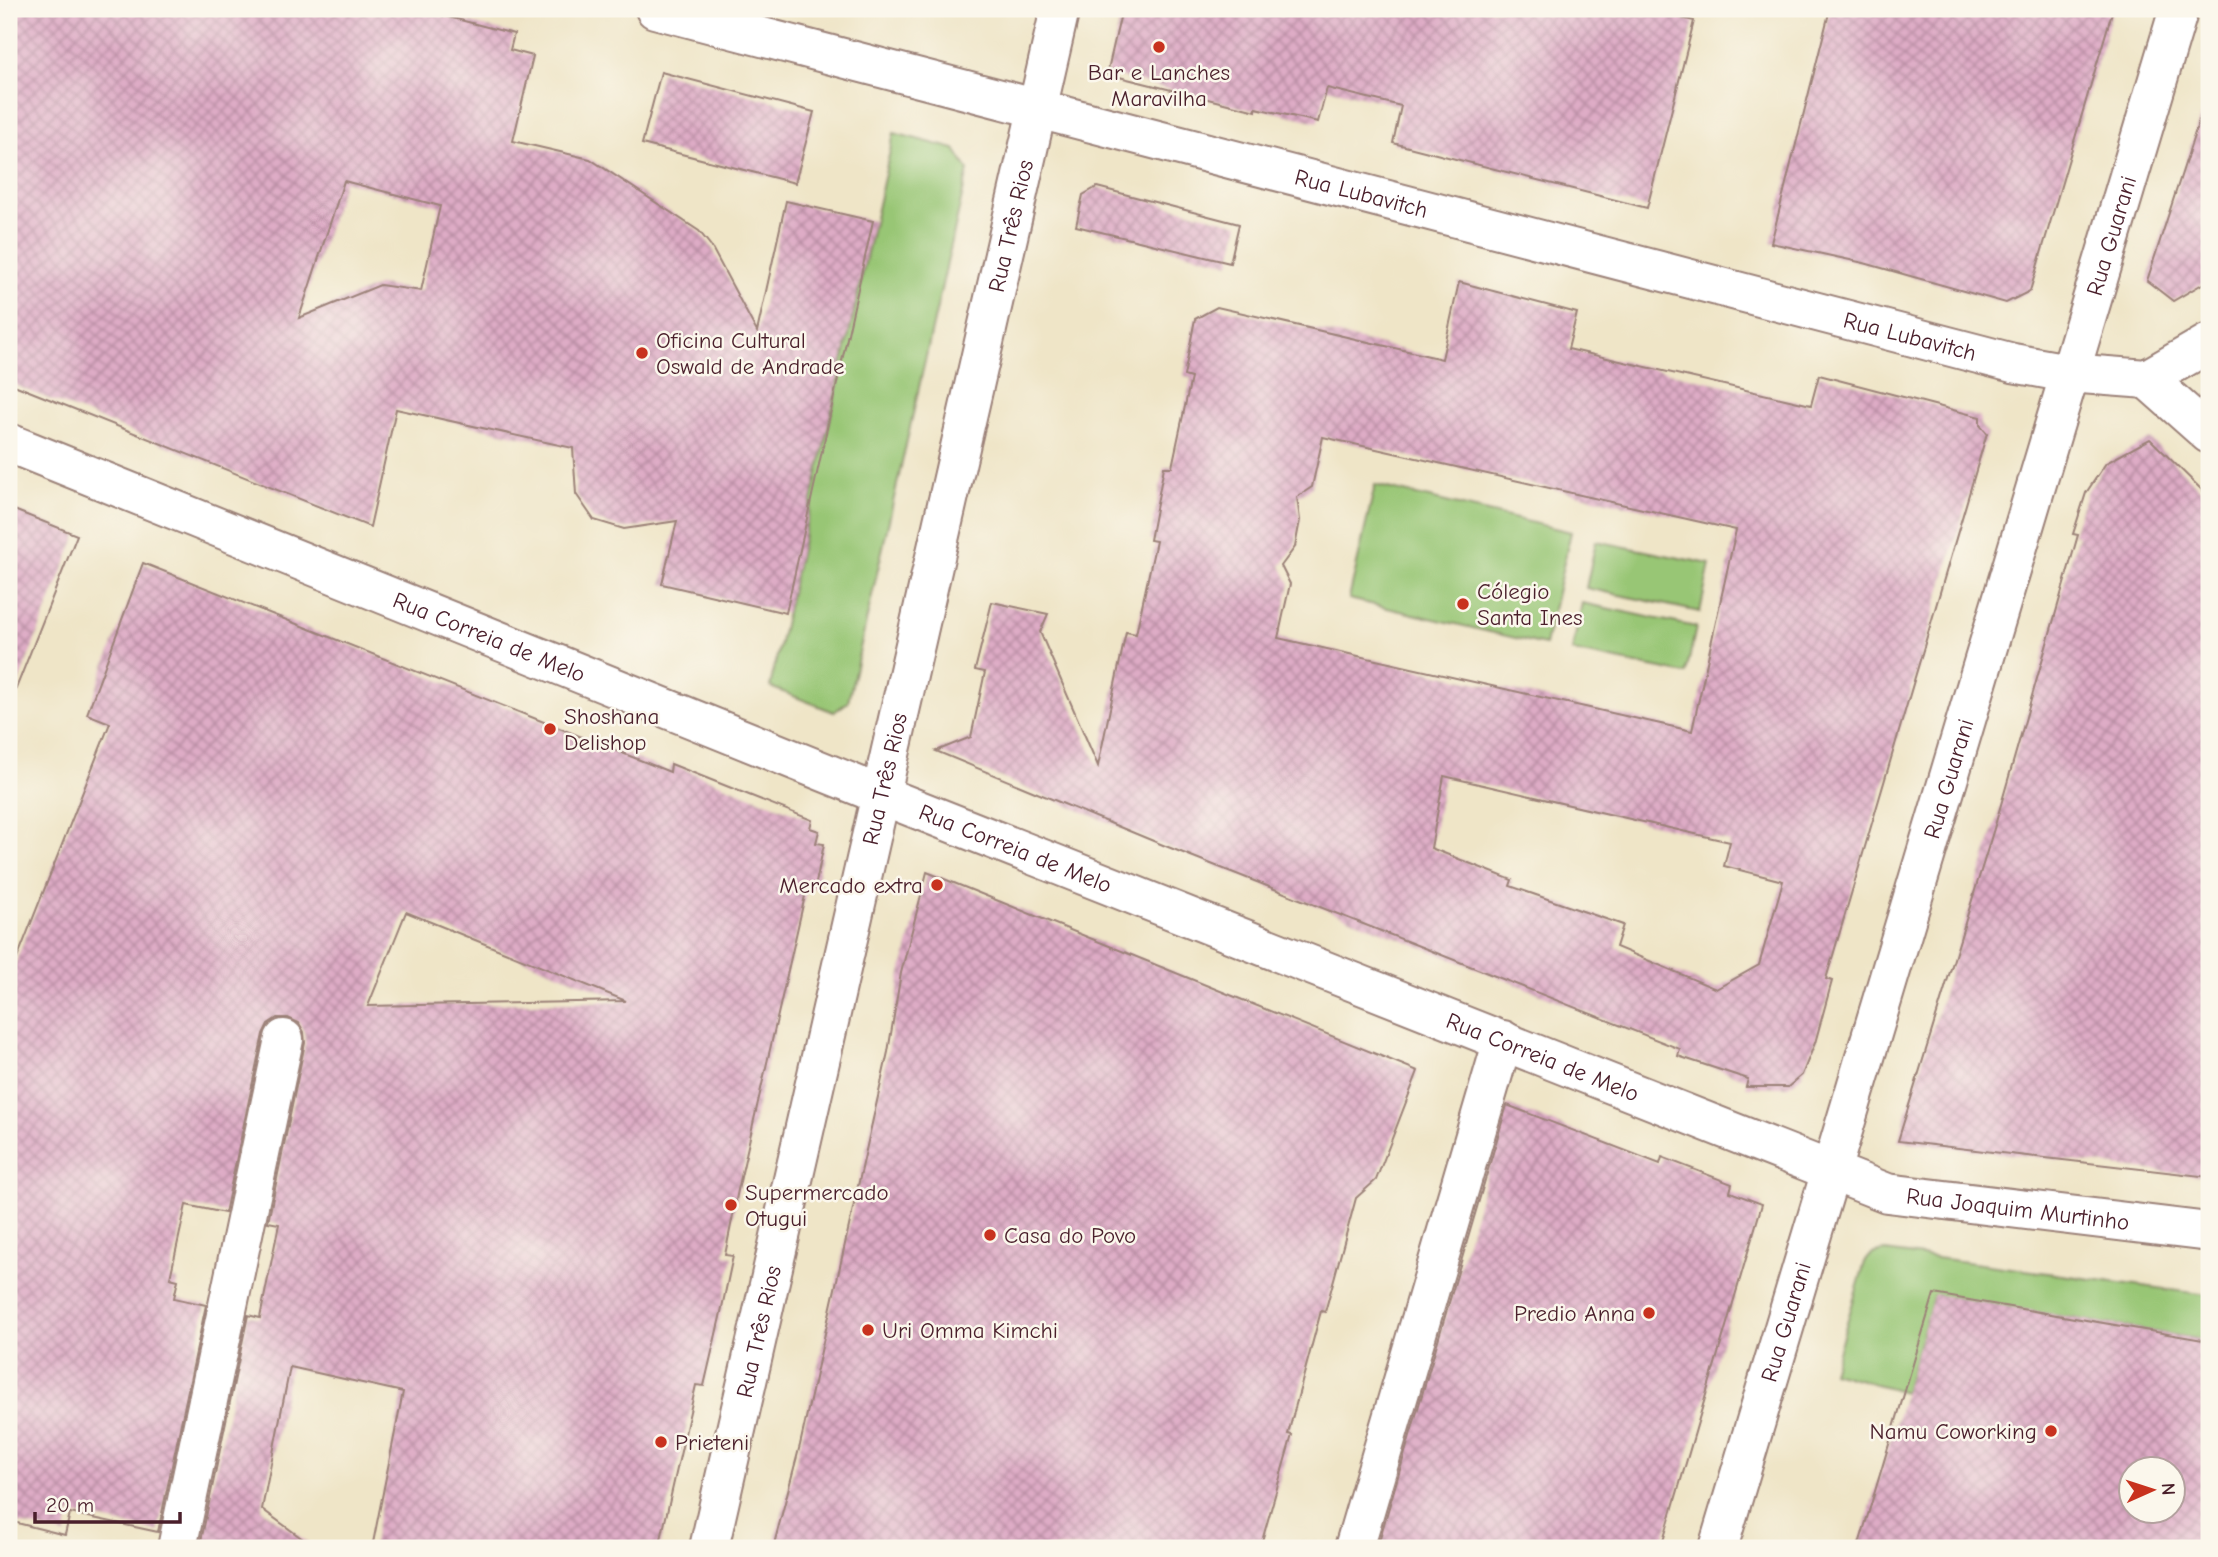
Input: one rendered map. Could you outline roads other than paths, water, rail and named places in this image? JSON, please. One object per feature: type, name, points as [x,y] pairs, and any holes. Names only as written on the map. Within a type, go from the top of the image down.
[{"type":"street","name":"Rua Lubavitch","points":[[655,9],[2013,363],[2068,373],[2147,379]]},
{"type":"street","name":"Rua Três Rios","points":[[709,1548],[1060,9]]},
{"type":"street","name":"Rua Guarani","points":[[1718,1548],[2179,9]]},
{"type":"street","points":[[2209,343],[2147,379],[2209,434]]},
{"type":"street","name":"Rua Correia de Melo","points":[[9,443],[881,795],[1831,1168]]},
{"type":"street","points":[[177,1548],[284,1040]]},
{"type":"street","points":[[1354,1548],[1503,1040]]},
{"type":"street","name":"Rua Joaquim Murtinho","points":[[1831,1168],[1887,1193],[2209,1232]]},
{"type":"place","name":"Bar e Lanches Maravilha","points":[[1159,47]]},
{"type":"place","name":"Oficina Cultural Oswald de Andrade","points":[[642,353]]},
{"type":"place","name":"Cólegio Santa Ines","points":[[1463,604]]},
{"type":"place","name":"Shoshana Delishop","points":[[550,729]]},
{"type":"place","name":"Mercado extra","points":[[937,885]]},
{"type":"place","name":"Supermercado Otugui","points":[[731,1205]]},
{"type":"place","name":"Casa do Povo","points":[[990,1235]]},
{"type":"place","name":"Predio Anna","points":[[1649,1313]]},
{"type":"place","name":"Uri Omma Kimchi","points":[[868,1330]]},
{"type":"place","name":"Namu Coworking","points":[[2051,1431]]},
{"type":"place","name":"Prieteni","points":[[661,1442]]}]
